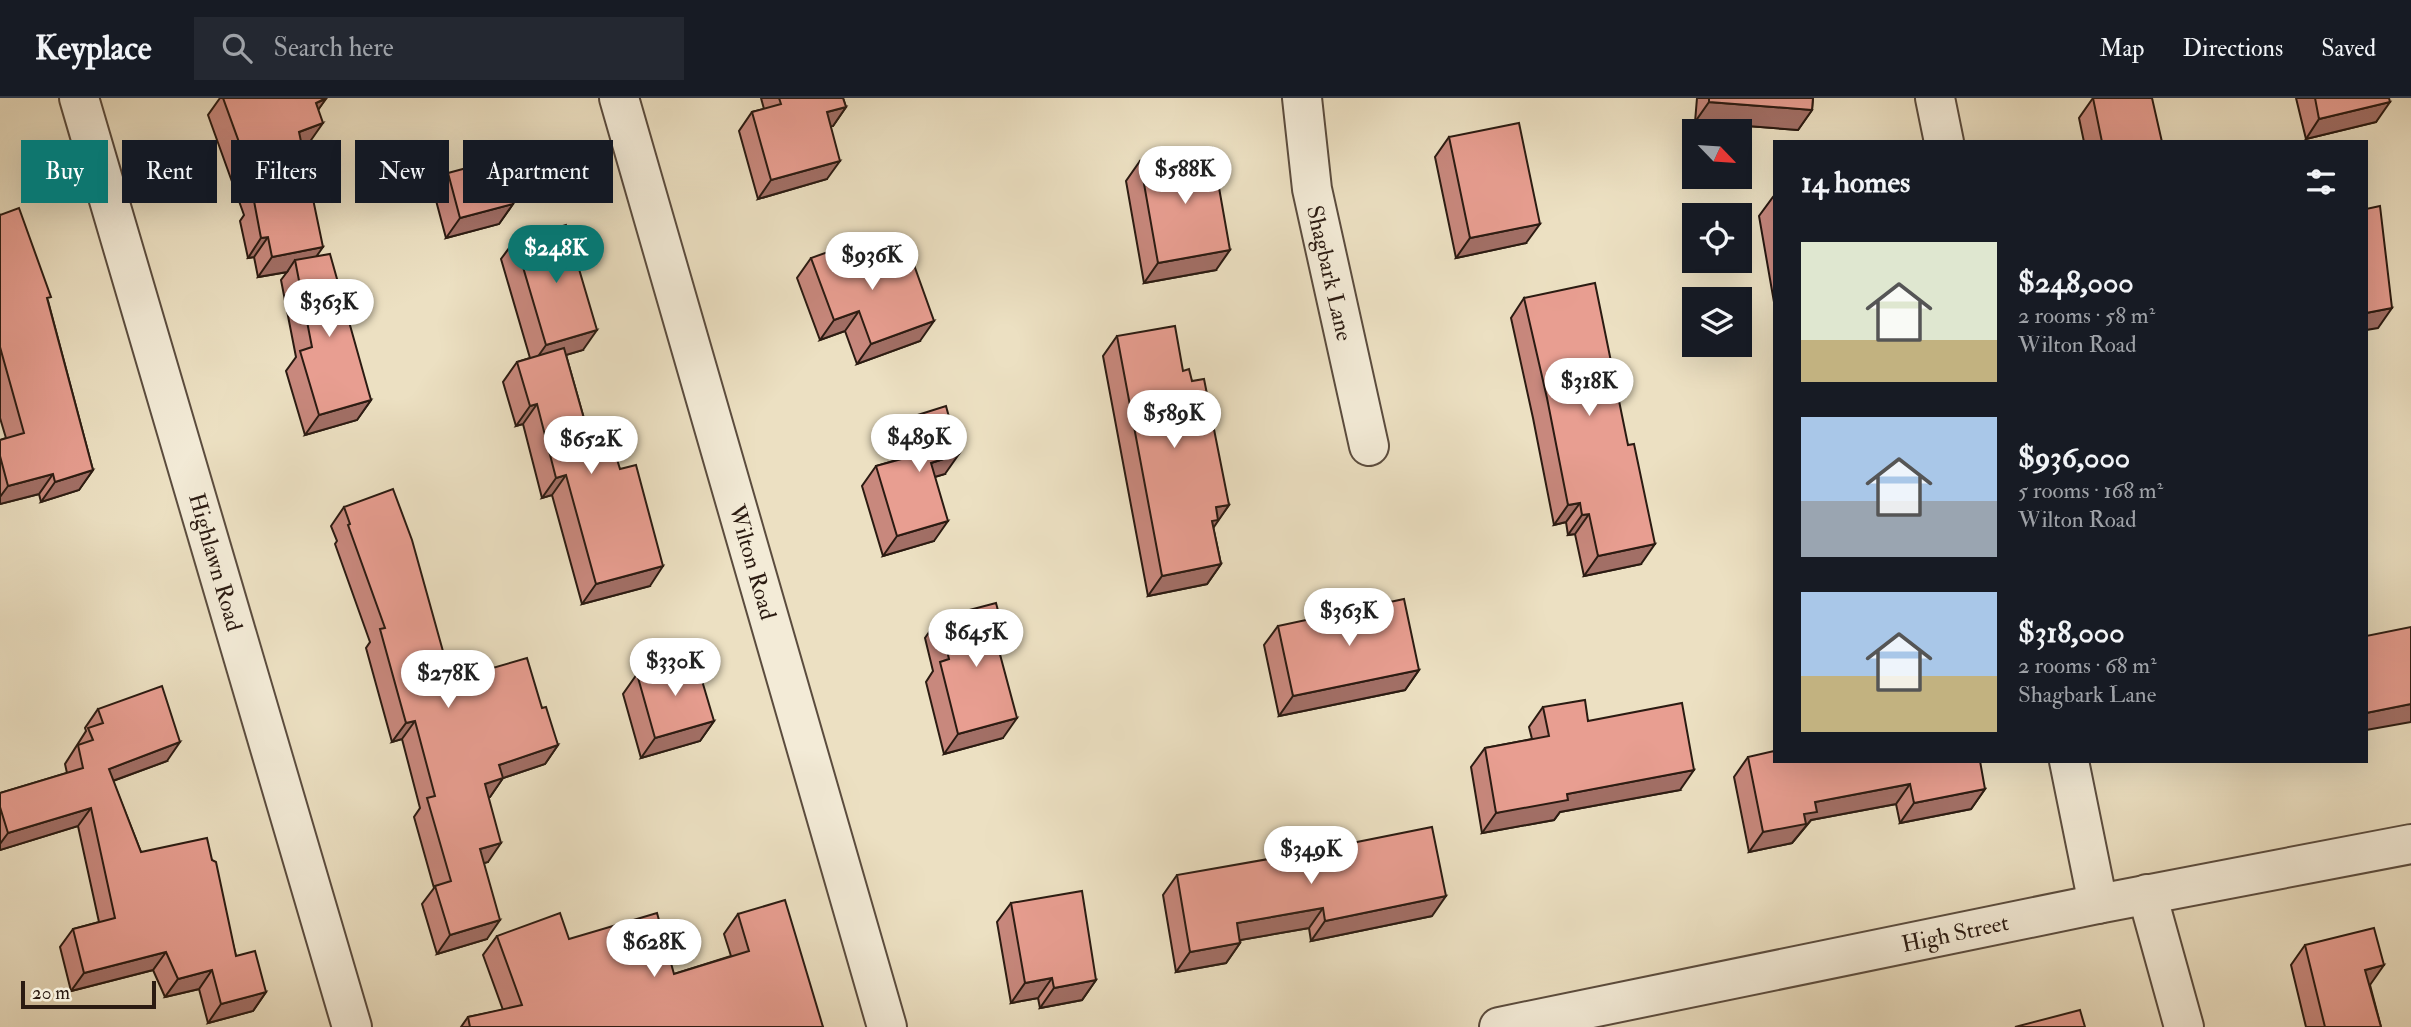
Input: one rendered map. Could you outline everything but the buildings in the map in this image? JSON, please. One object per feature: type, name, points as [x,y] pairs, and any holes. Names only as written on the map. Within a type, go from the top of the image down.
[{"type":"street","name":"Highlawn Road","points":[[79,98],[352,1027]]},
{"type":"street","name":"Wilton Road","points":[[619,98],[887,1027]]},
{"type":"street","name":"Shagbark Lane","points":[[1302,98],[1311,189],[1369,446]]},
{"type":"street","points":[[1935,98],[1944,140]]},
{"type":"street","points":[[2069,763],[2098,904]]},
{"type":"street","name":"High Street","points":[[1499,1027],[2147,894],[2411,844]]},
{"type":"street","points":[[2147,894],[2184,1027]]}]
